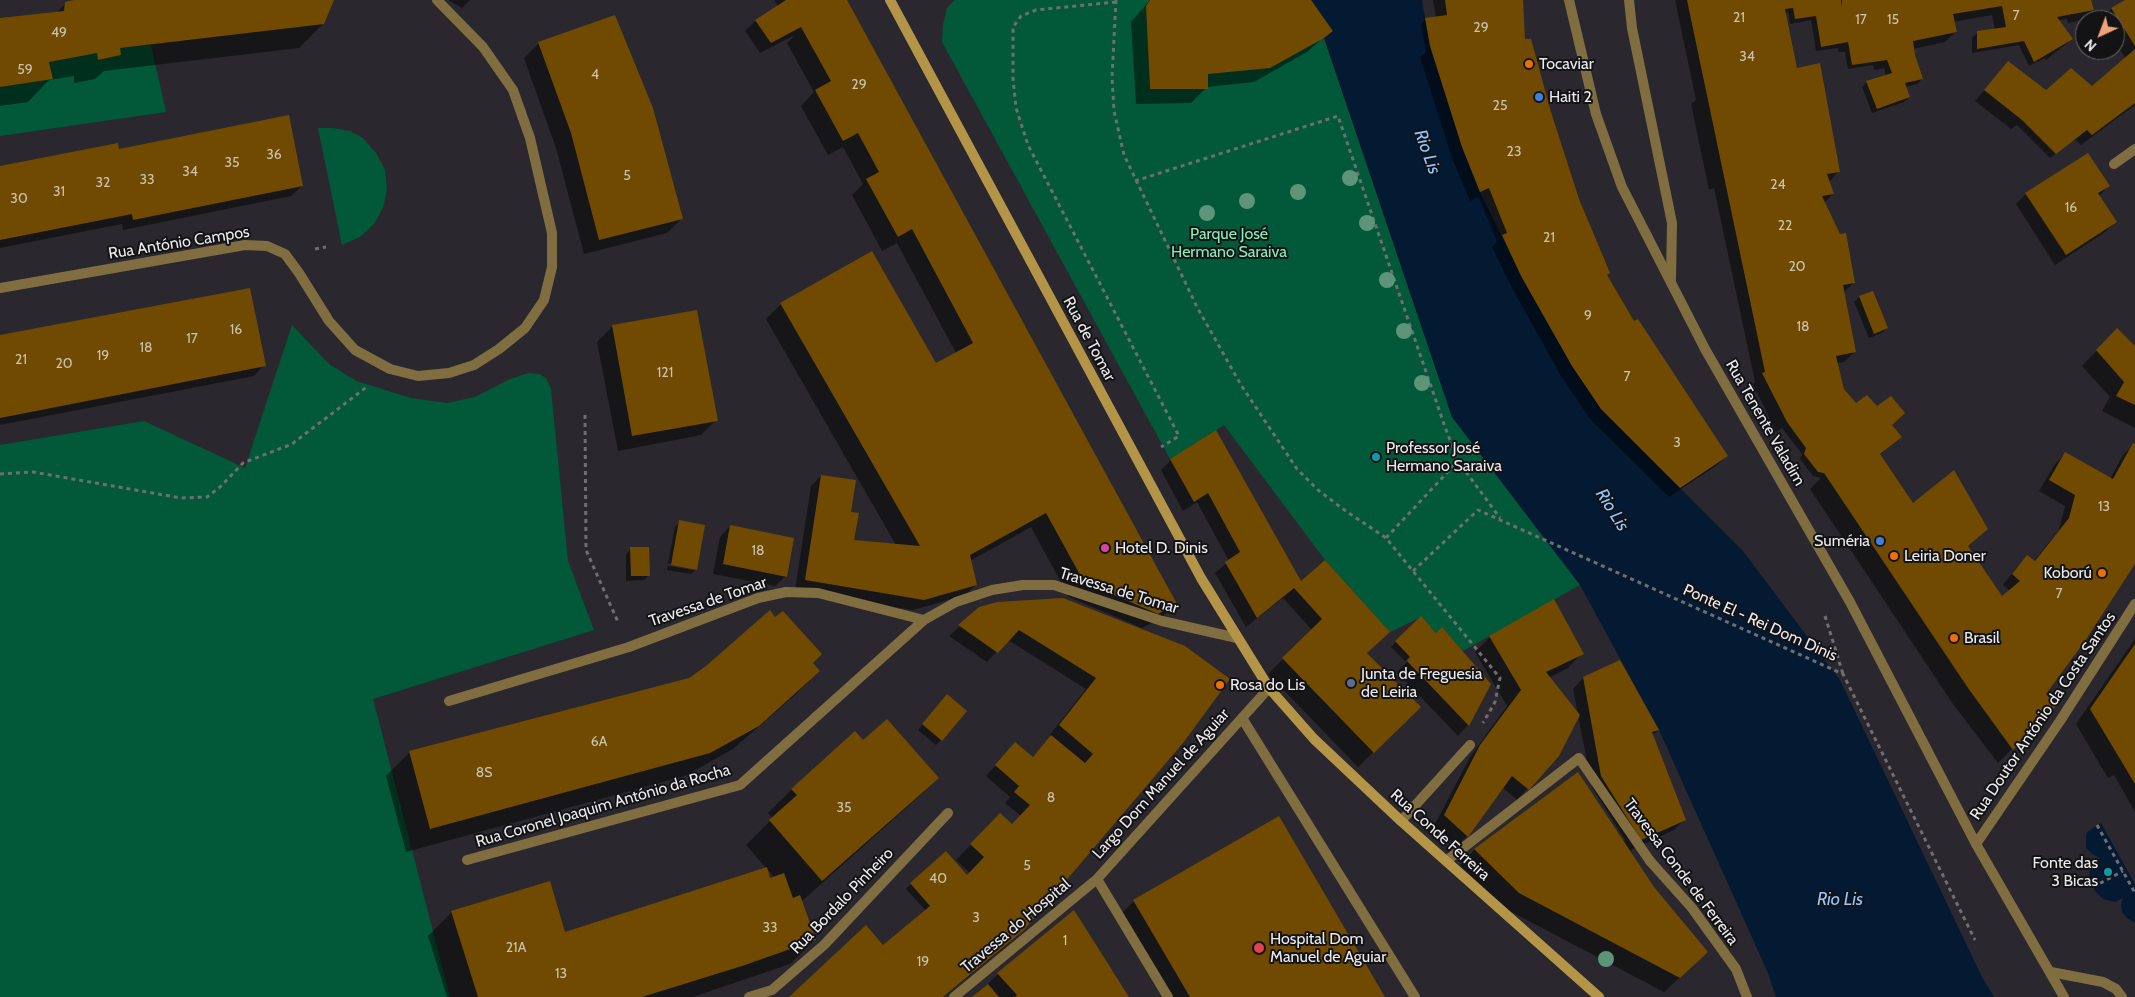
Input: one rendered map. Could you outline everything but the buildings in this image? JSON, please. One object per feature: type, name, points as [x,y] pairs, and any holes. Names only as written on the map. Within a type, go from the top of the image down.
[{"type":"main road","name":"Rua de Tomar","points":[[890,0],[1201,578],[1269,688]]},
{"type":"main road","name":"Rua Conde Ferreira","points":[[1269,688],[1314,739],[1401,821],[1599,997]]},
{"type":"street","name":"Rua António Campos","points":[[0,288],[244,246],[267,246],[285,254],[329,321],[356,350],[390,370],[418,376],[449,373],[474,365],[499,350],[525,328],[544,300],[552,267],[552,233],[544,189],[530,138],[512,90],[483,47],[437,0]]},
{"type":"street","name":"Rua Tenente Valadim","points":[[1569,0],[1596,114],[1622,186],[1706,349],[1850,602],[1976,844],[2064,997]]},
{"type":"street","points":[[1629,0],[1632,28],[1672,223],[1671,279]]},
{"type":"street","points":[[2114,164],[2135,149]]},
{"type":"street","name":"Travessa de Tomar","points":[[449,700],[629,646],[758,598],[786,592],[818,593],[924,620],[956,602],[992,590],[1023,585],[1054,585],[1162,621],[1237,638]]},
{"type":"street","name":"Rua Doutor António da Costa Santos","points":[[1976,844],[2060,721],[2135,604]]},
{"type":"street","name":"Rua Coronel Joaquim António da Rocha","points":[[467,860],[740,785],[924,620]]},
{"type":"street","name":"Largo Dom Manuel de Aguiar","points":[[1097,879],[1269,688]]},
{"type":"street","points":[[1242,718],[1415,997]]},
{"type":"street","points":[[1401,821],[1470,745]]},
{"type":"street","name":"Travessa Conde de Ferreira","points":[[1446,861],[1579,758],[1650,861],[1692,908],[1736,969],[1747,997]]},
{"type":"street","name":"Rua Bordalo Pinheiro","points":[[749,997],[773,994],[824,945],[948,813]]},
{"type":"street","points":[[1097,879],[1168,997]]},
{"type":"street","name":"Travessa do Hospital","points":[[954,997],[1097,879]]},
{"type":"street","points":[[2051,972],[2103,982],[2116,989],[2122,997]]},
{"type":"path","points":[[1158,449],[1179,436],[1028,145],[1016,108],[1013,79],[1013,28],[1021,16],[1036,10],[1116,1],[1112,77],[1114,111],[1124,155],[1196,307],[1241,385],[1298,469],[1337,504],[1386,538],[1500,678],[1495,702]]},
{"type":"path","points":[[1135,181],[1338,116],[1458,461],[1501,519]]},
{"type":"path","points":[[0,474],[33,472],[181,498],[207,497],[219,488],[243,463],[292,444],[390,370]]},
{"type":"path","points":[[585,415],[586,550],[629,646]]},
{"type":"path","points":[[1386,538],[1458,461]]},
{"type":"path","name":"Ponte El - Rei Dom Dinis","points":[[1413,571],[1478,510],[1843,674],[1974,940]]},
{"type":"path","points":[[1824,613],[1843,674]]},
{"type":"path","points":[[2097,825],[2135,893]]},
{"type":"path","points":[[2093,887],[2123,871]]},
{"type":"green space","name":"Parque José Hermano Saraiva","points":[[955,0],[1150,0],[1146,6],[1150,89],[1207,89],[1208,74],[1324,38],[1452,417],[1580,585],[1463,651],[1442,627],[1436,633],[1421,617],[1390,632],[1325,560],[1224,425],[1170,459],[942,42],[947,8]]},
{"type":"green space","points":[[151,45],[166,112],[0,136],[0,87],[53,78],[49,62],[97,53],[98,60],[120,55],[120,48]]},
{"type":"green space","points":[[318,128],[350,131],[363,138],[376,153],[385,170],[387,189],[383,208],[374,224],[360,237],[342,245]]},
{"type":"green space","points":[[292,325],[329,364],[356,381],[411,398],[447,403],[475,397],[510,379],[529,373],[539,374],[546,378],[551,389],[568,561],[594,630],[373,699],[450,997],[0,997],[0,445],[144,421],[245,468]]},
{"type":"water","name":"Rio Lis","points":[[1311,0],[1422,0],[1430,46],[1462,147],[1480,192],[1521,276],[1572,366],[1601,409],[1743,551],[1840,680],[1982,977],[1994,997],[1776,997],[1768,973],[1659,730],[1580,585],[1452,417],[1324,38],[1332,31]]},
{"type":"water","name":"Fonte das 3 Bicas","points":[[2101,823],[2135,884],[2135,923],[2122,912],[2123,898],[2115,902],[2103,899],[2095,891],[2089,879],[2090,866],[2100,858],[2086,848],[2086,836],[2087,832]]},
{"type":"place","name":"Tocaviar","points":[[1529,64]]},
{"type":"place","name":"Haiti 2","points":[[1539,97]]},
{"type":"place","name":"Professor José Hermano Saraiva","points":[[1376,457]]},
{"type":"place","name":"Suméria","points":[[1880,541]]},
{"type":"place","name":"Hotel D. Dinis","points":[[1105,548]]},
{"type":"place","name":"Leiria Doner","points":[[1894,556]]},
{"type":"place","name":"Koború","points":[[2102,573]]},
{"type":"place","name":"Brasil","points":[[1954,638]]},
{"type":"place","name":"Junta de Freguesia de Leiria","points":[[1351,683]]},
{"type":"place","name":"Rosa do Lis","points":[[1220,685]]},
{"type":"place","name":"Fonte das 3 Bicas","points":[[2108,872]]},
{"type":"place","name":"Hospital Dom Manuel de Aguiar","points":[[1259,948]]}]
